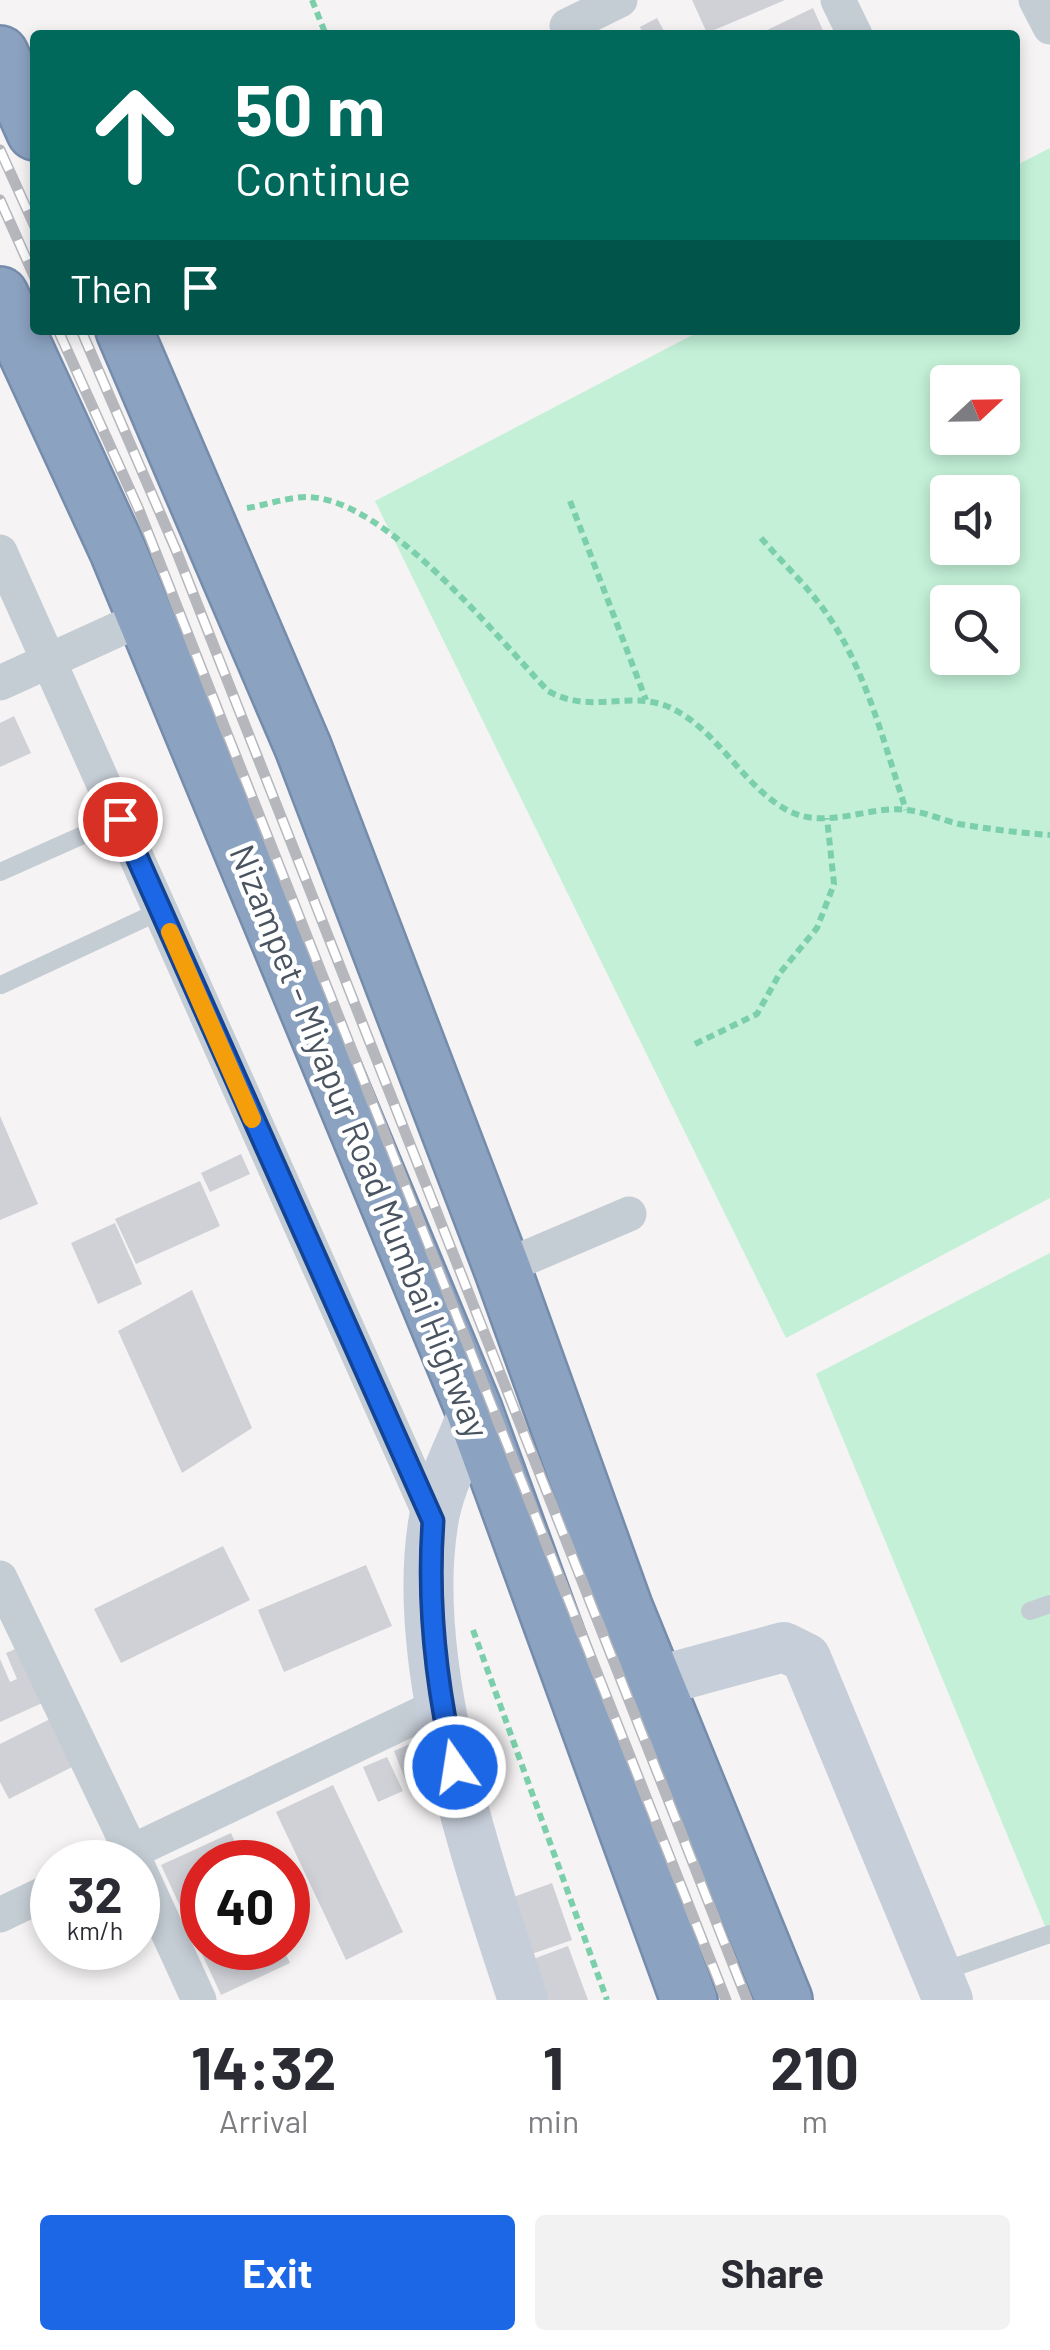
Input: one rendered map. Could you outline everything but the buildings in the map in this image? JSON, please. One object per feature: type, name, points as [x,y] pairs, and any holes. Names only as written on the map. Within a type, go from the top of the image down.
[{"type":"highway","points":[[0,54],[30,121]]},
{"type":"highway","name":"Nizampet - Miyapur Road Mumbai Highway","points":[[0,294],[145,617],[474,1410],[657,1921],[689,2000]]},
{"type":"highway","points":[[126,335],[303,747],[655,1682],[784,2000]]},
{"type":"highway","points":[[656,2000],[657,1921]]},
{"type":"street","points":[[564,20],[620,0]]},
{"type":"street","points":[[838,0],[853,30]]},
{"type":"street","points":[[1036,0],[1050,26]]},
{"type":"street","points":[[0,552],[433,1521]]},
{"type":"street","points":[[0,683],[145,617]]},
{"type":"street","points":[[502,1268],[629,1214]]},
{"type":"street","points":[[474,1410],[433,1521],[428,1581],[440,1704],[478,1861],[524,2000]]},
{"type":"street","points":[[0,1578],[119,1840]]},
{"type":"street","points":[[655,1682],[784,1647],[806,1658],[942,1987]]},
{"type":"street","points":[[160,1845],[440,1704]]},
{"type":"street","points":[[0,1915],[30,1901]]},
{"type":"street","points":[[160,1924],[199,2000]]},
{"type":"lane","points":[[0,872],[120,819]]},
{"type":"lane","points":[[2,985],[160,911]]},
{"type":"lane","points":[[1030,1610],[1050,1604]]},
{"type":"lane","points":[[942,1987],[1050,1934]]},
{"type":"path","points":[[312,0],[324,30]]},
{"type":"path","points":[[206,515],[308,497],[349,506],[430,565],[548,691],[566,702],[600,705],[646,700],[672,708],[704,730],[787,810],[828,818],[906,810],[956,823],[1050,836]]},
{"type":"path","points":[[570,501],[646,700]]},
{"type":"path","points":[[761,538],[820,604],[847,652],[873,710],[906,810]]},
{"type":"path","points":[[695,1044],[757,1014],[780,974],[817,928],[834,884],[828,818]]},
{"type":"path","points":[[466,1612],[607,2000]]},
{"type":"green space","points":[[1050,148],[1050,1198],[786,1338],[375,501],[692,335],[1020,335],[1020,163]]},
{"type":"green space","points":[[1050,1253],[1050,1938],[816,1374]]},
{"type":"railway","points":[[0,150],[30,216]]},
{"type":"railway","points":[[0,200],[30,267]]},
{"type":"railway","points":[[60,335],[139,510],[726,2000]]},
{"type":"railway","points":[[83,335],[176,550],[747,2000]]},
{"type":"slow traffic","points":[[170,932],[252,1119]]},
{"type":"route","points":[[120,819],[433,1521],[428,1581],[440,1704],[455,1767]]}]
